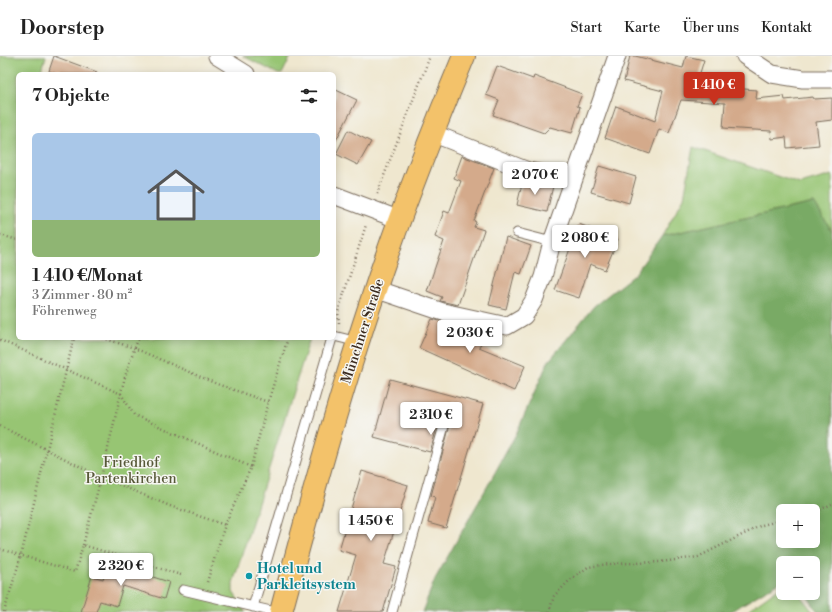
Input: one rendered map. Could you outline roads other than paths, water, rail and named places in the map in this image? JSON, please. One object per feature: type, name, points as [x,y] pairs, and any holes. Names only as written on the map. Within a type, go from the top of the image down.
[{"type":"main road","name":"Münchner Straße","points":[[281,612],[318,478],[375,289],[432,133],[464,56]]},
{"type":"street","points":[[217,56],[243,72]]},
{"type":"street","points":[[375,289],[443,312],[507,326],[524,316],[534,300],[544,277],[552,242],[617,56]]},
{"type":"street","points":[[745,56],[772,74],[803,79],[832,79]]},
{"type":"street","points":[[432,133],[528,171],[574,179]]},
{"type":"street","points":[[336,196],[400,220]]},
{"type":"lane","points":[[517,233],[552,242]]},
{"type":"lane","points":[[336,338],[358,342]]},
{"type":"lane","points":[[253,607],[332,340]]},
{"type":"lane","points":[[392,612],[449,408]]},
{"type":"lane","points":[[183,590],[275,612]]},
{"type":"place","name":"Hotel und Parkleitsystem","points":[[249,576]]},
{"type":"park label","name":"Friedhof Partenkirchen","points":[[131,470]]}]
